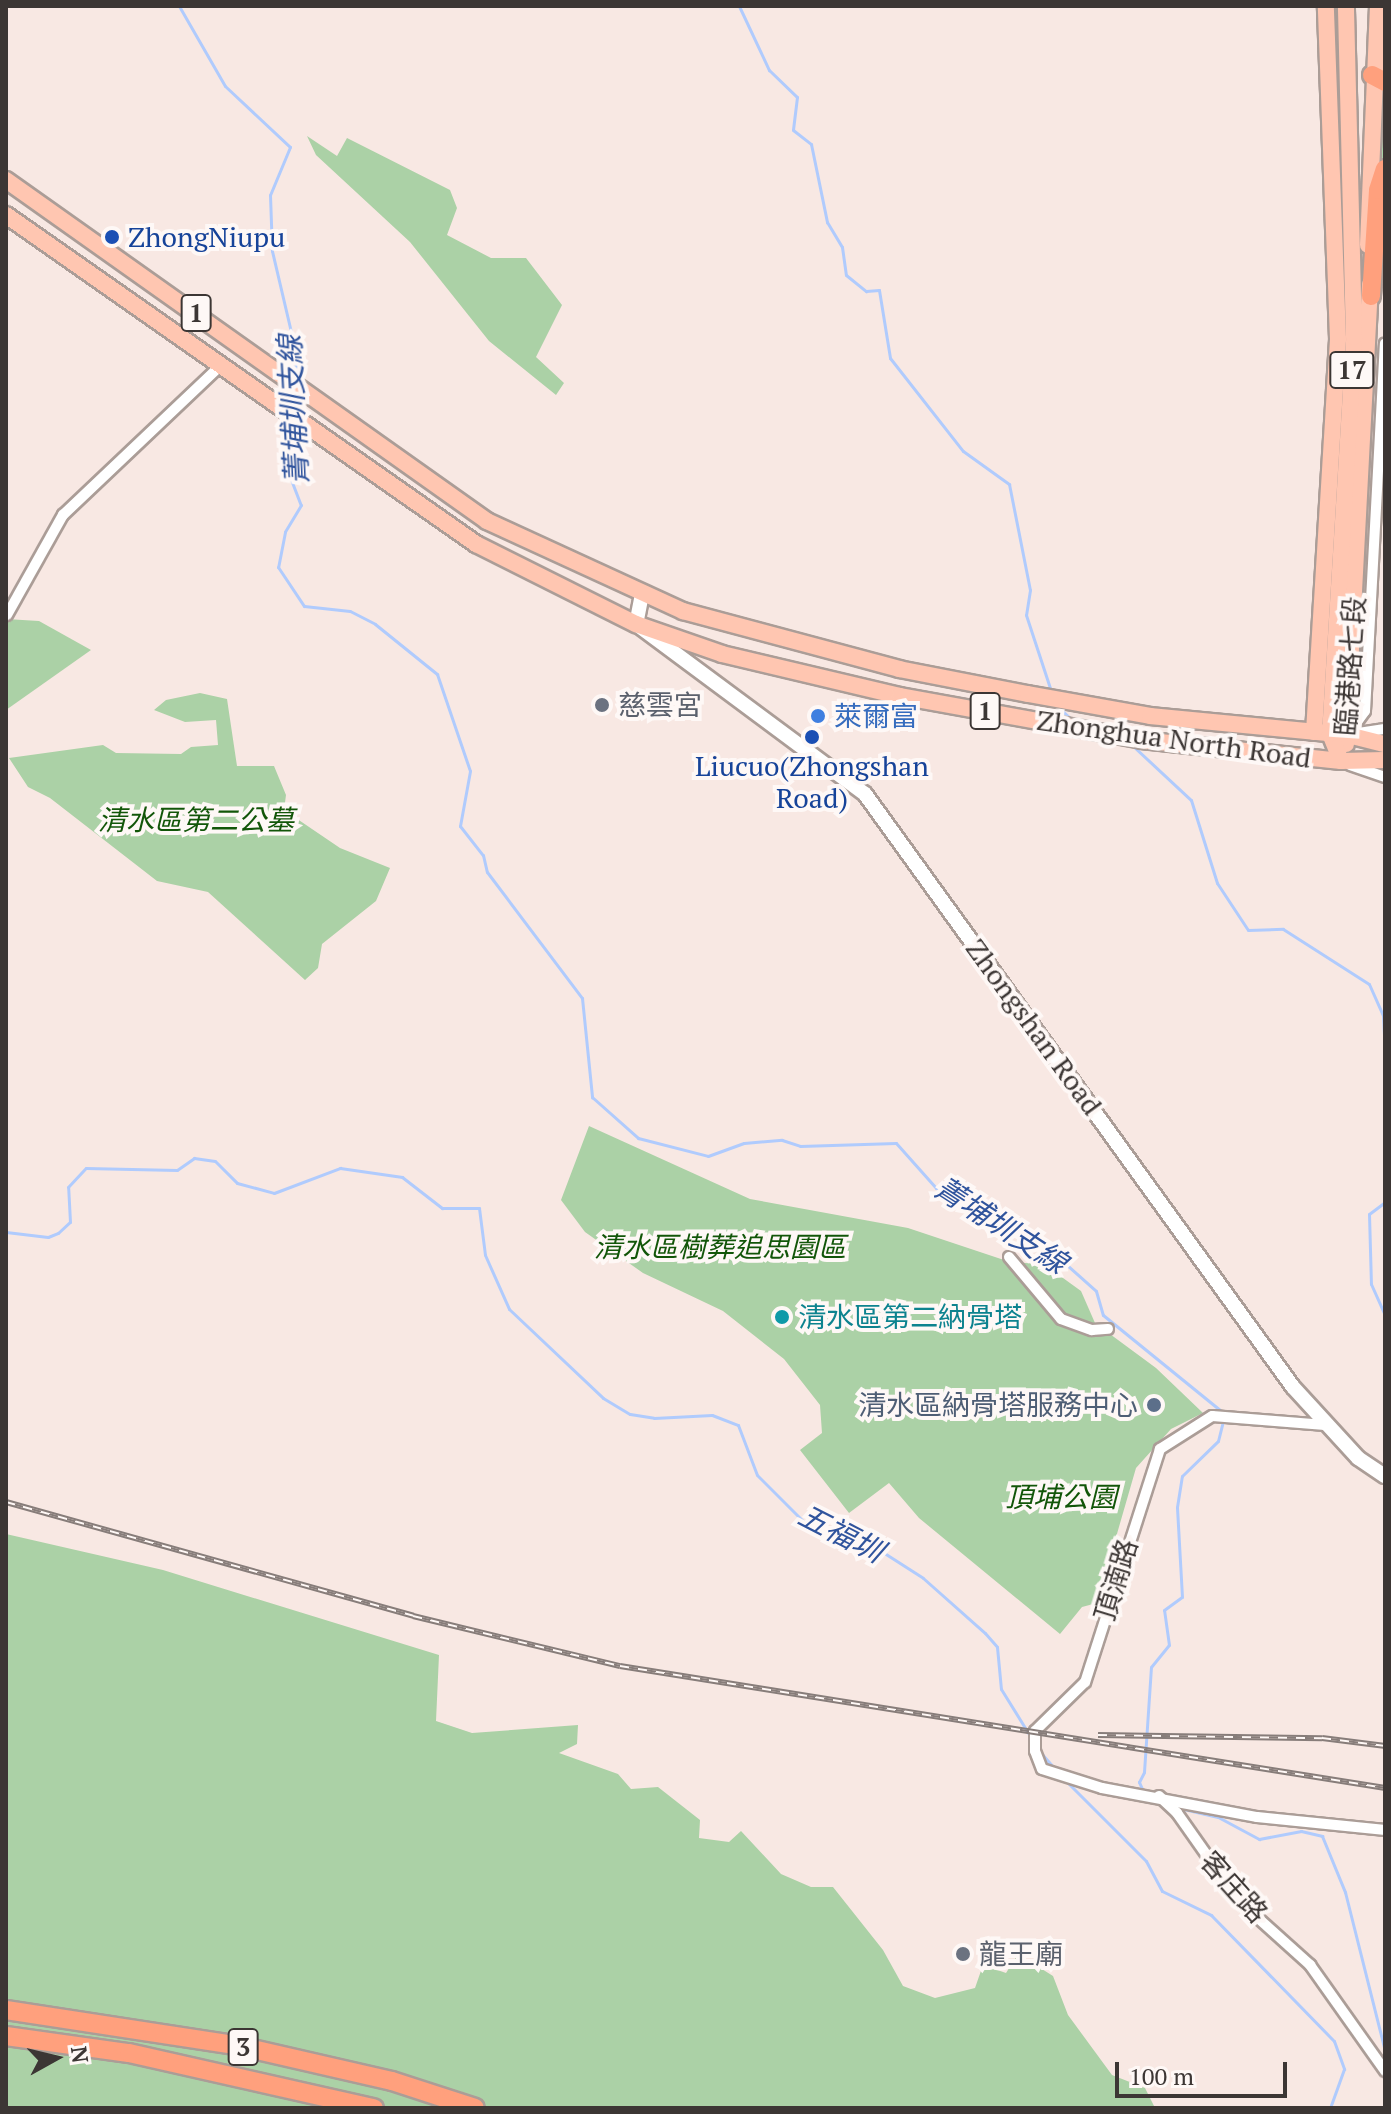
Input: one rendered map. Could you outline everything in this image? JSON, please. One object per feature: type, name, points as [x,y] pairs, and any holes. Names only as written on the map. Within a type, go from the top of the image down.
[{"type":"highway","points":[[1371,296],[1378,190],[1385,169]]},
{"type":"highway","name":"3","points":[[6,2010],[235,2045],[392,2081],[475,2108]]},
{"type":"highway","name":"3","points":[[6,2036],[129,2053],[374,2108]]},
{"type":"main road","name":"臨港路七段","points":[[1326,6],[1346,338]]},
{"type":"main road","name":"臨港路七段","points":[[1341,761],[1322,733],[1346,338],[1350,73],[1346,6]]},
{"type":"main road","name":"臨港路七段","points":[[1341,761],[1348,735],[1371,296],[1366,209],[1381,76],[1378,6]]},
{"type":"main road","points":[[1350,73],[1381,76]]},
{"type":"main road","name":"1","points":[[6,180],[487,521],[642,594]]},
{"type":"main road","name":"Zhongshan Road","points":[[6,215],[476,544],[636,624]]},
{"type":"main road","name":"Zhonghua North Road","points":[[642,594],[720,625],[899,669],[1150,716],[1348,735]]},
{"type":"main road","name":"Zhonghua North Road","points":[[636,624],[722,654],[900,696],[1141,740],[1341,761]]},
{"type":"main road","name":"1","points":[[1348,735],[1385,744]]},
{"type":"main road","name":"1","points":[[1341,761],[1385,760]]},
{"type":"street","points":[[1348,735],[1365,711],[1385,344]]},
{"type":"street","points":[[7,615],[63,515],[220,366]]},
{"type":"street","points":[[636,624],[642,594]]},
{"type":"street","name":"Zhongshan Road","points":[[636,624],[865,794],[1325,1425],[1385,1476]]},
{"type":"street","name":"Zhonghua North Road","points":[[1348,735],[1385,729]]},
{"type":"street","name":"Zhonghua North Road","points":[[1341,761],[1385,777]]},
{"type":"street","points":[[1009,1257],[1061,1319],[1092,1330],[1108,1329]]},
{"type":"street","name":"頂湳路","points":[[1157,1795],[1102,1788],[1042,1769],[1035,1751],[1035,1731],[1085,1682],[1160,1449],[1212,1416],[1325,1425]]},
{"type":"street","points":[[1157,1795],[1257,1817],[1385,1830]]},
{"type":"street","name":"客庄路","points":[[1157,1795],[1177,1813],[1239,1901],[1310,1965],[1385,2071]]},
{"type":"green space","points":[[1378,98],[1385,100],[1385,158],[1379,167]]},
{"type":"green space","points":[[307,136],[337,156],[347,138],[450,190],[457,208],[447,235],[491,258],[526,258],[562,305],[536,357],[564,383],[556,395],[489,341],[410,242],[316,155]]},
{"type":"green space","points":[[6,619],[39,621],[91,650],[6,710]]},
{"type":"green space","name":"清水區第二公墓","points":[[200,693],[227,699],[237,766],[274,766],[286,795],[284,810],[340,848],[390,868],[376,901],[322,944],[318,968],[305,980],[208,892],[157,881],[50,798],[28,787],[9,758],[103,745],[116,753],[181,754],[191,747],[218,745],[216,720],[185,722],[154,710],[166,700]]},
{"type":"green space","points":[[589,1126],[750,1199],[908,1228],[1007,1261],[1045,1265],[1081,1291],[1095,1323],[1156,1368],[1203,1413],[1171,1429],[1136,1468],[1097,1603],[1082,1607],[1060,1634],[919,1518],[889,1483],[849,1513],[800,1450],[822,1433],[820,1405],[784,1359],[723,1311],[643,1273],[585,1232],[561,1200]]},
{"type":"green space","points":[[6,1534],[163,1570],[439,1655],[436,1721],[472,1733],[578,1725],[577,1744],[559,1753],[618,1774],[631,1789],[658,1787],[700,1820],[699,1838],[729,1842],[741,1831],[781,1874],[811,1887],[833,1887],[883,1950],[903,1986],[935,1998],[975,1988],[983,1965],[1006,1973],[1018,1954],[1053,1976],[1068,2015],[1112,2075],[1145,2088],[1155,2108],[6,2108]]},
{"type":"waterway","name":"菁埔圳支線","points":[[179,6],[225,86],[290,147],[270,195],[272,251],[296,353],[295,378]]},
{"type":"waterway","points":[[739,6],[769,70],[797,97],[793,130],[811,144],[827,222],[842,247],[846,275],[866,291],[879,290],[890,358],[963,451],[1009,484],[1030,590],[1026,615],[1051,691]]},
{"type":"waterway","name":"菁埔圳支線","points":[[295,394],[295,410]]},
{"type":"waterway","name":"菁埔圳支線","points":[[295,426],[301,453],[290,477],[301,505],[285,532],[278,567],[304,606],[350,611],[375,624],[437,674],[470,771],[460,826],[483,855],[487,872],[582,998],[592,1097],[638,1138],[708,1156],[744,1143],[782,1140],[800,1146],[896,1143],[936,1188],[1048,1248],[1096,1291],[1103,1315],[1225,1414]]},
{"type":"waterway","points":[[1056,705],[1074,722]]},
{"type":"waterway","points":[[1133,746],[1191,800],[1217,883],[1248,930],[1283,929],[1369,984],[1383,1015],[1385,1055]]},
{"type":"waterway","name":"五福圳","points":[[6,1232],[48,1237],[58,1233],[70,1222],[68,1187],[86,1168],[177,1170],[194,1158],[215,1161],[237,1183],[274,1193],[340,1168],[402,1177],[442,1208],[479,1208],[485,1255],[509,1309],[603,1398],[630,1414],[654,1418],[712,1415],[738,1425],[757,1475],[803,1521],[853,1533],[923,1578],[985,1633],[997,1647],[1001,1689],[1030,1736]]},
{"type":"waterway","points":[[1385,1202],[1369,1214],[1371,1284],[1385,1316]]},
{"type":"waterway","name":"菁埔圳支線","points":[[1143,1791],[1139,1782],[1144,1772],[1151,1667],[1169,1645],[1164,1610],[1182,1597],[1177,1507],[1182,1476],[1218,1441],[1223,1421]]},
{"type":"waterway","name":"五福圳","points":[[1041,1753],[1054,1768]]},
{"type":"waterway","name":"五福圳","points":[[1064,1779],[1146,1861],[1162,1891],[1211,1915],[1334,2041],[1344,2069],[1330,2108]]},
{"type":"waterway","name":"菁埔圳支線","points":[[1175,1807],[1218,1817],[1259,1839],[1301,1831],[1322,1836],[1345,1892],[1385,2051]]},
{"type":"railway","points":[[6,1502],[413,1616],[620,1666],[1385,1788]]},
{"type":"railway","points":[[1098,1735],[1322,1738],[1385,1746]]},
{"type":"place","name":"ZhongNiupu","points":[[112,237]]},
{"type":"place","name":"慈雲宮","points":[[602,705]]},
{"type":"place","name":"萊爾富","points":[[818,716]]},
{"type":"place","name":"Liucuo(Zhongshan Road)","points":[[812,737]]},
{"type":"place","name":"清水區第二納骨塔","points":[[782,1317]]},
{"type":"place","name":"清水區納骨塔服務中心","points":[[1154,1405]]},
{"type":"place","name":"龍王廟","points":[[963,1954]]},
{"type":"park label","name":"清水區樹葬追思園區","points":[[720,1247]]},
{"type":"park label","name":"頂埔公園","points":[[1061,1497]]}]
